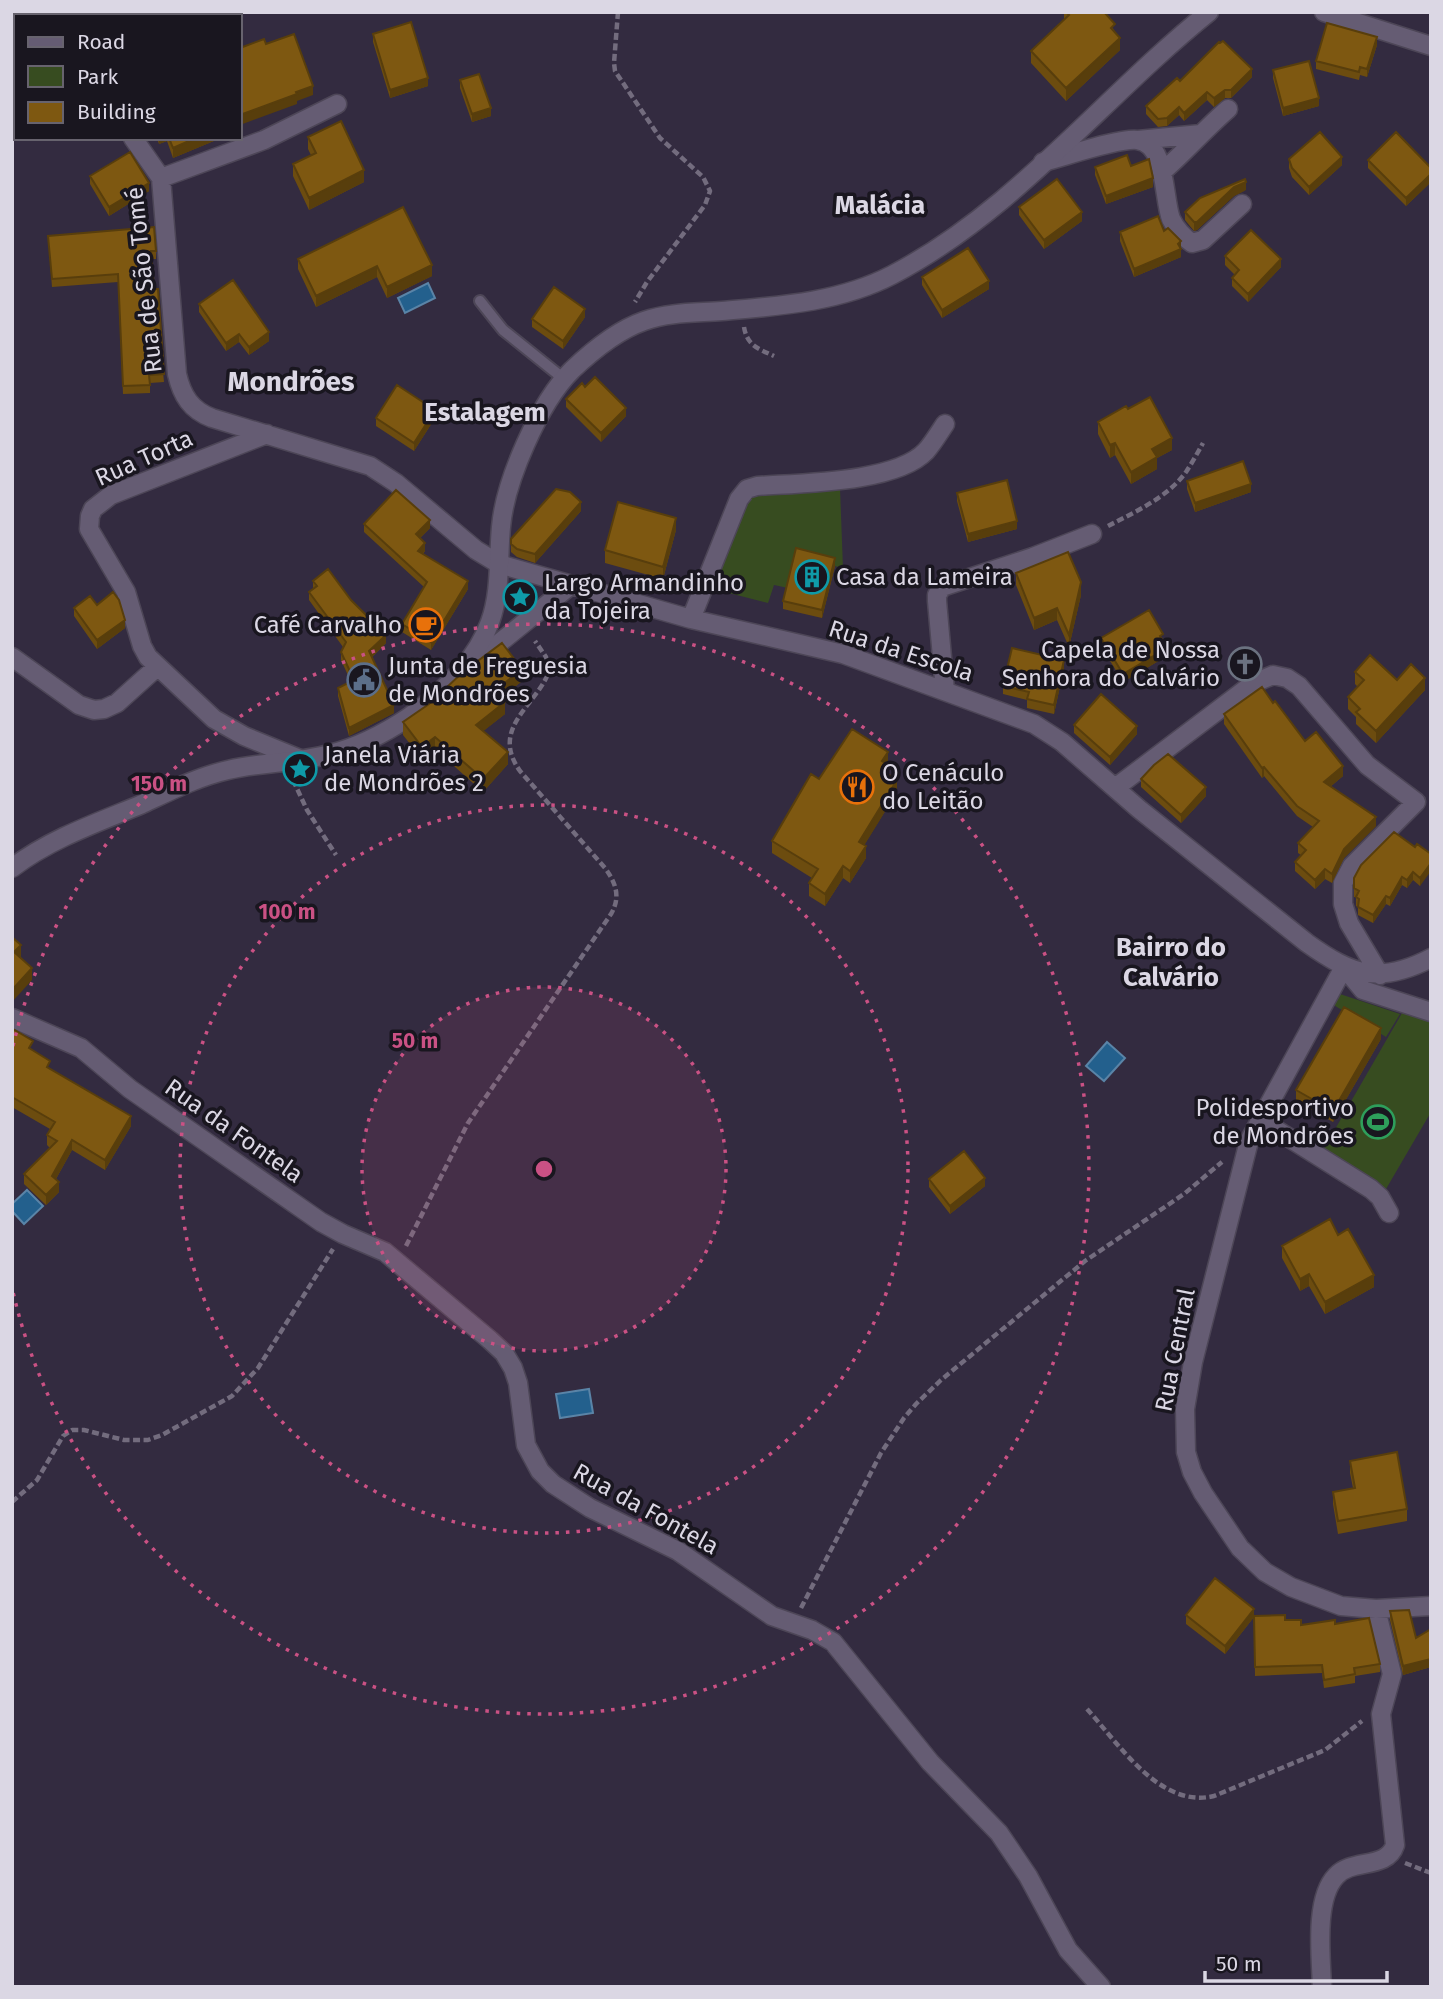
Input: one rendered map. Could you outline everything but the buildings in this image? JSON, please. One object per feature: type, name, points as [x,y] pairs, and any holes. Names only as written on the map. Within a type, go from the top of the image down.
[{"type":"street","points":[[109,14],[151,12]]},
{"type":"street","points":[[435,695],[463,667],[485,633],[496,598],[503,512],[511,478],[530,435],[564,379],[618,334],[637,323],[658,317],[822,299],[863,288],[890,276],[957,235],[999,202],[1209,12]]},
{"type":"street","points":[[1324,12],[1431,46]]},
{"type":"street","points":[[161,178],[264,140],[337,104]]},
{"type":"street","points":[[1161,172],[1228,109]]},
{"type":"street","points":[[1043,162],[1122,142],[1201,134]]},
{"type":"street","name":"Rua de São Tomé","points":[[134,140],[161,178],[174,357],[181,390],[190,405],[204,415],[360,461],[380,471],[480,554],[499,564]]},
{"type":"street","points":[[1138,140],[1153,149],[1172,220],[1192,243],[1203,240],[1242,204]]},
{"type":"street","points":[[691,618],[739,499],[747,489],[850,479],[880,473],[919,457],[945,424]]},
{"type":"street","name":"Rua Torta","points":[[267,434],[111,495],[98,504],[90,516],[89,530],[126,592],[142,646],[157,667],[214,719],[292,760]]},
{"type":"street","points":[[945,691],[937,601],[942,587],[1033,557],[1091,534]]},
{"type":"street","points":[[499,564],[571,585]]},
{"type":"street","points":[[12,868],[46,845],[203,777],[236,768],[329,755],[369,740],[396,726],[571,585]]},
{"type":"street","name":"Rua da Escola","points":[[571,585],[691,618],[843,654],[1044,729],[1307,943],[1344,967]]},
{"type":"street","points":[[12,657],[79,705],[94,710],[117,703],[157,667]]},
{"type":"street","points":[[1115,788],[1254,683],[1273,675],[1293,681],[1367,765],[1416,802],[1348,871],[1343,883],[1343,904],[1349,923],[1380,975]]},
{"type":"street","points":[[1344,967],[1380,975],[1408,969],[1431,958]]},
{"type":"street","points":[[1344,967],[1363,990],[1431,1013]]},
{"type":"street","name":"Rua Central","points":[[1344,967],[1259,1119],[1247,1147],[1193,1362],[1185,1419],[1188,1462],[1197,1483],[1240,1548],[1265,1572],[1291,1587],[1330,1603],[1353,1608],[1431,1606]]},
{"type":"street","name":"Rua da Fontela","points":[[12,1018],[81,1048],[130,1089],[321,1222],[375,1247],[398,1263],[504,1353],[518,1383],[526,1445],[540,1471],[553,1484],[580,1503],[678,1551],[772,1616],[821,1634],[833,1643],[930,1762],[992,1825],[1028,1876],[1068,1950],[1101,1987]]},
{"type":"street","points":[[1259,1119],[1371,1189],[1380,1197],[1388,1213]]},
{"type":"street","points":[[1322,1987],[1320,1938],[1328,1888],[1339,1872],[1388,1857],[1395,1845],[1381,1714],[1392,1674],[1376,1609]]},
{"type":"lane","points":[[480,301],[503,330],[564,379]]},
{"type":"path","points":[[618,12],[615,71],[660,138],[703,177],[710,191],[702,210],[642,289],[618,334]]},
{"type":"path","points":[[742,309],[748,341],[774,356]]},
{"type":"path","points":[[1091,534],[1145,506],[1175,483],[1185,473],[1203,443]]},
{"type":"path","points":[[398,1263],[468,1123],[618,900],[616,886],[606,868],[520,771],[512,758],[510,742],[515,724],[523,708],[545,680],[549,668],[543,652],[522,625]]},
{"type":"path","points":[[292,760],[307,810],[336,856]]},
{"type":"path","points":[[793,1624],[881,1453],[916,1404],[941,1380],[1085,1261],[1184,1194],[1228,1156]]},
{"type":"path","points":[[12,1502],[37,1480],[63,1436],[72,1430],[84,1430],[124,1440],[148,1440],[232,1396],[258,1368],[342,1234]]},
{"type":"path","points":[[1087,1709],[1150,1777],[1172,1793],[1197,1799],[1214,1796],[1325,1750],[1383,1707]]},
{"type":"green space","points":[[840,488],[843,568],[796,557],[788,588],[774,585],[768,603],[713,589],[748,497]]},
{"type":"green space","points":[[1337,993],[1400,1014],[1386,1037],[1332,1004]]},
{"type":"green space","name":"Polidesportivo de Mondrões","points":[[1402,1013],[1431,1022],[1431,1112],[1386,1189],[1323,1150]]},
{"type":"water","points":[[428,283],[435,298],[405,313],[398,298]]},
{"type":"water","points":[[1107,1042],[1125,1058],[1104,1081],[1086,1066]]},
{"type":"water","points":[[27,1190],[43,1206],[24,1224],[12,1211],[12,1204]]},
{"type":"water","points":[[589,1389],[593,1413],[560,1418],[556,1394]]},
{"type":"place","name":"Casa da Lameira","points":[[812,577]]},
{"type":"place","name":"Largo Armandinho da Tojeira","points":[[520,597]]},
{"type":"place","name":"Café Carvalho","points":[[426,625]]},
{"type":"place","name":"Capela de Nossa Senhora do Calvário","points":[[1245,664]]},
{"type":"place","name":"Junta de Freguesia de Mondrões","points":[[364,680]]},
{"type":"place","name":"Janela Viária de Mondrões 2","points":[[300,769]]},
{"type":"place","name":"O Cenáculo do Leitão","points":[[857,787]]},
{"type":"place","name":"Polidesportivo de Mondrões","points":[[1378,1122]]},
{"type":"district","name":"Malácia","points":[[880,205]]},
{"type":"district","name":"Mondrões","points":[[291,381]]},
{"type":"district","name":"Estalagem","points":[[485,412]]},
{"type":"district","name":"Bairro do Calvário","points":[[1171,962]]}]
